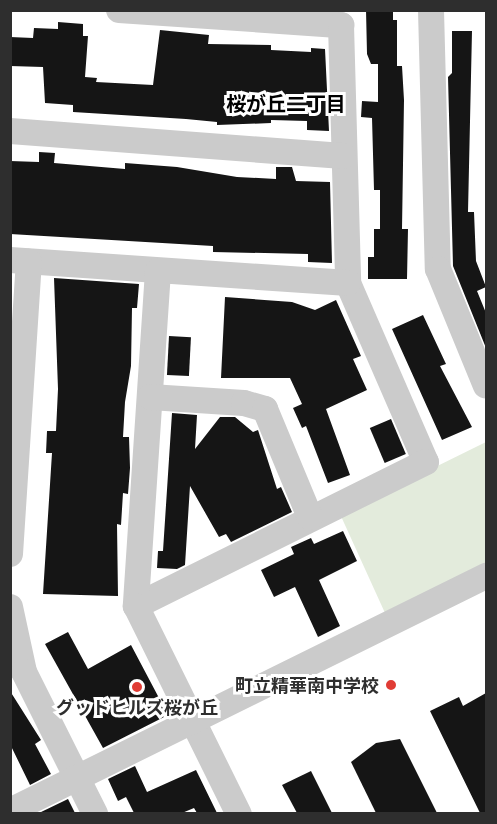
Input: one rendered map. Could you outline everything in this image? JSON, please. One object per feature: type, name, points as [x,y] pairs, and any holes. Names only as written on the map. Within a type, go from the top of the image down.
[{"type":"street","points":[[118,10],[340,25],[348,283],[426,462],[310,517],[136,606]]},
{"type":"street","points":[[431,10],[438,269],[486,386]]},
{"type":"street","points":[[10,131],[343,156]]},
{"type":"street","points":[[10,554],[20,261],[348,283]]},
{"type":"street","points":[[158,271],[136,606],[239,813]]},
{"type":"street","points":[[150,397],[244,402],[265,409],[310,517]]},
{"type":"street","points":[[10,811],[486,576]]},
{"type":"street","points":[[10,607],[24,672],[95,813]]},
{"type":"green space","points":[[486,442],[486,563],[385,613],[340,514]]},
{"type":"building","points":[[366,10],[393,10],[393,20],[397,20],[397,66],[402,66],[404,100],[402,229],[408,229],[407,279],[368,279],[368,257],[374,257],[374,229],[380,229],[380,190],[374,190],[372,118],[361,117],[362,101],[378,102],[378,64],[371,64],[367,54]]},
{"type":"building","points":[[58,22],[83,24],[83,36],[88,36],[85,77],[97,78],[96,82],[153,85],[160,30],[209,35],[208,44],[271,45],[271,50],[311,52],[311,48],[325,49],[329,131],[307,130],[307,121],[271,120],[271,123],[217,125],[217,122],[186,119],[73,112],[73,105],[45,103],[43,67],[10,66],[10,37],[33,38],[34,28],[58,29]]},
{"type":"building","points":[[452,31],[472,31],[468,212],[474,212],[476,261],[486,287],[477,291],[486,313],[486,348],[453,266],[448,77],[452,73]]},
{"type":"building","points":[[39,152],[55,153],[54,163],[125,169],[125,163],[177,167],[237,177],[276,179],[276,167],[292,167],[296,181],[330,182],[332,263],[308,262],[308,254],[213,252],[213,246],[10,234],[10,161],[39,162]]},
{"type":"building","points":[[54,278],[139,284],[137,308],[132,308],[131,366],[125,402],[123,437],[129,437],[130,468],[128,494],[123,493],[121,525],[117,524],[118,596],[43,594],[52,453],[46,453],[47,431],[56,431],[58,389]]},
{"type":"building","points":[[225,297],[292,302],[315,310],[336,300],[361,356],[353,359],[367,390],[326,409],[350,475],[328,483],[306,426],[302,428],[293,408],[302,404],[290,378],[221,378]]},
{"type":"building","points":[[423,315],[446,364],[440,366],[472,427],[442,440],[392,329]]},
{"type":"building","points":[[169,336],[191,337],[189,376],[167,375]]},
{"type":"building","points":[[172,413],[197,415],[195,449],[220,417],[235,417],[253,432],[258,430],[277,489],[281,487],[292,512],[231,542],[226,534],[219,537],[190,486],[185,565],[177,569],[157,568],[158,551],[163,551]]},
{"type":"building","points":[[391,419],[406,454],[385,463],[370,428]]},
{"type":"building","points":[[343,531],[357,561],[319,580],[340,626],[318,637],[295,587],[274,597],[261,570],[294,554],[291,547],[311,538],[314,544]]},
{"type":"building","points":[[68,632],[88,669],[131,645],[168,715],[103,748],[45,644]]},
{"type":"building","points":[[10,691],[41,740],[35,744],[51,774],[30,785],[10,744]]},
{"type":"building","points":[[486,693],[486,813],[480,813],[430,711],[459,697],[463,706]]},
{"type":"building","points":[[400,739],[437,813],[376,813],[351,762],[376,743]]},
{"type":"building","points":[[135,766],[147,792],[196,770],[217,813],[197,813],[194,808],[182,813],[134,813],[126,797],[118,801],[108,779]]},
{"type":"building","points":[[311,771],[332,813],[297,813],[282,785]]},
{"type":"building","points":[[68,799],[75,813],[39,813]]},
{"type":"place","name":"町立精華南中学校","points":[[391,685]]},
{"type":"place","name":"グッドヒルズ桜が丘","points":[[137,687]]},
{"type":"district","name":"桜が丘二丁目","points":[[286,103]]}]
